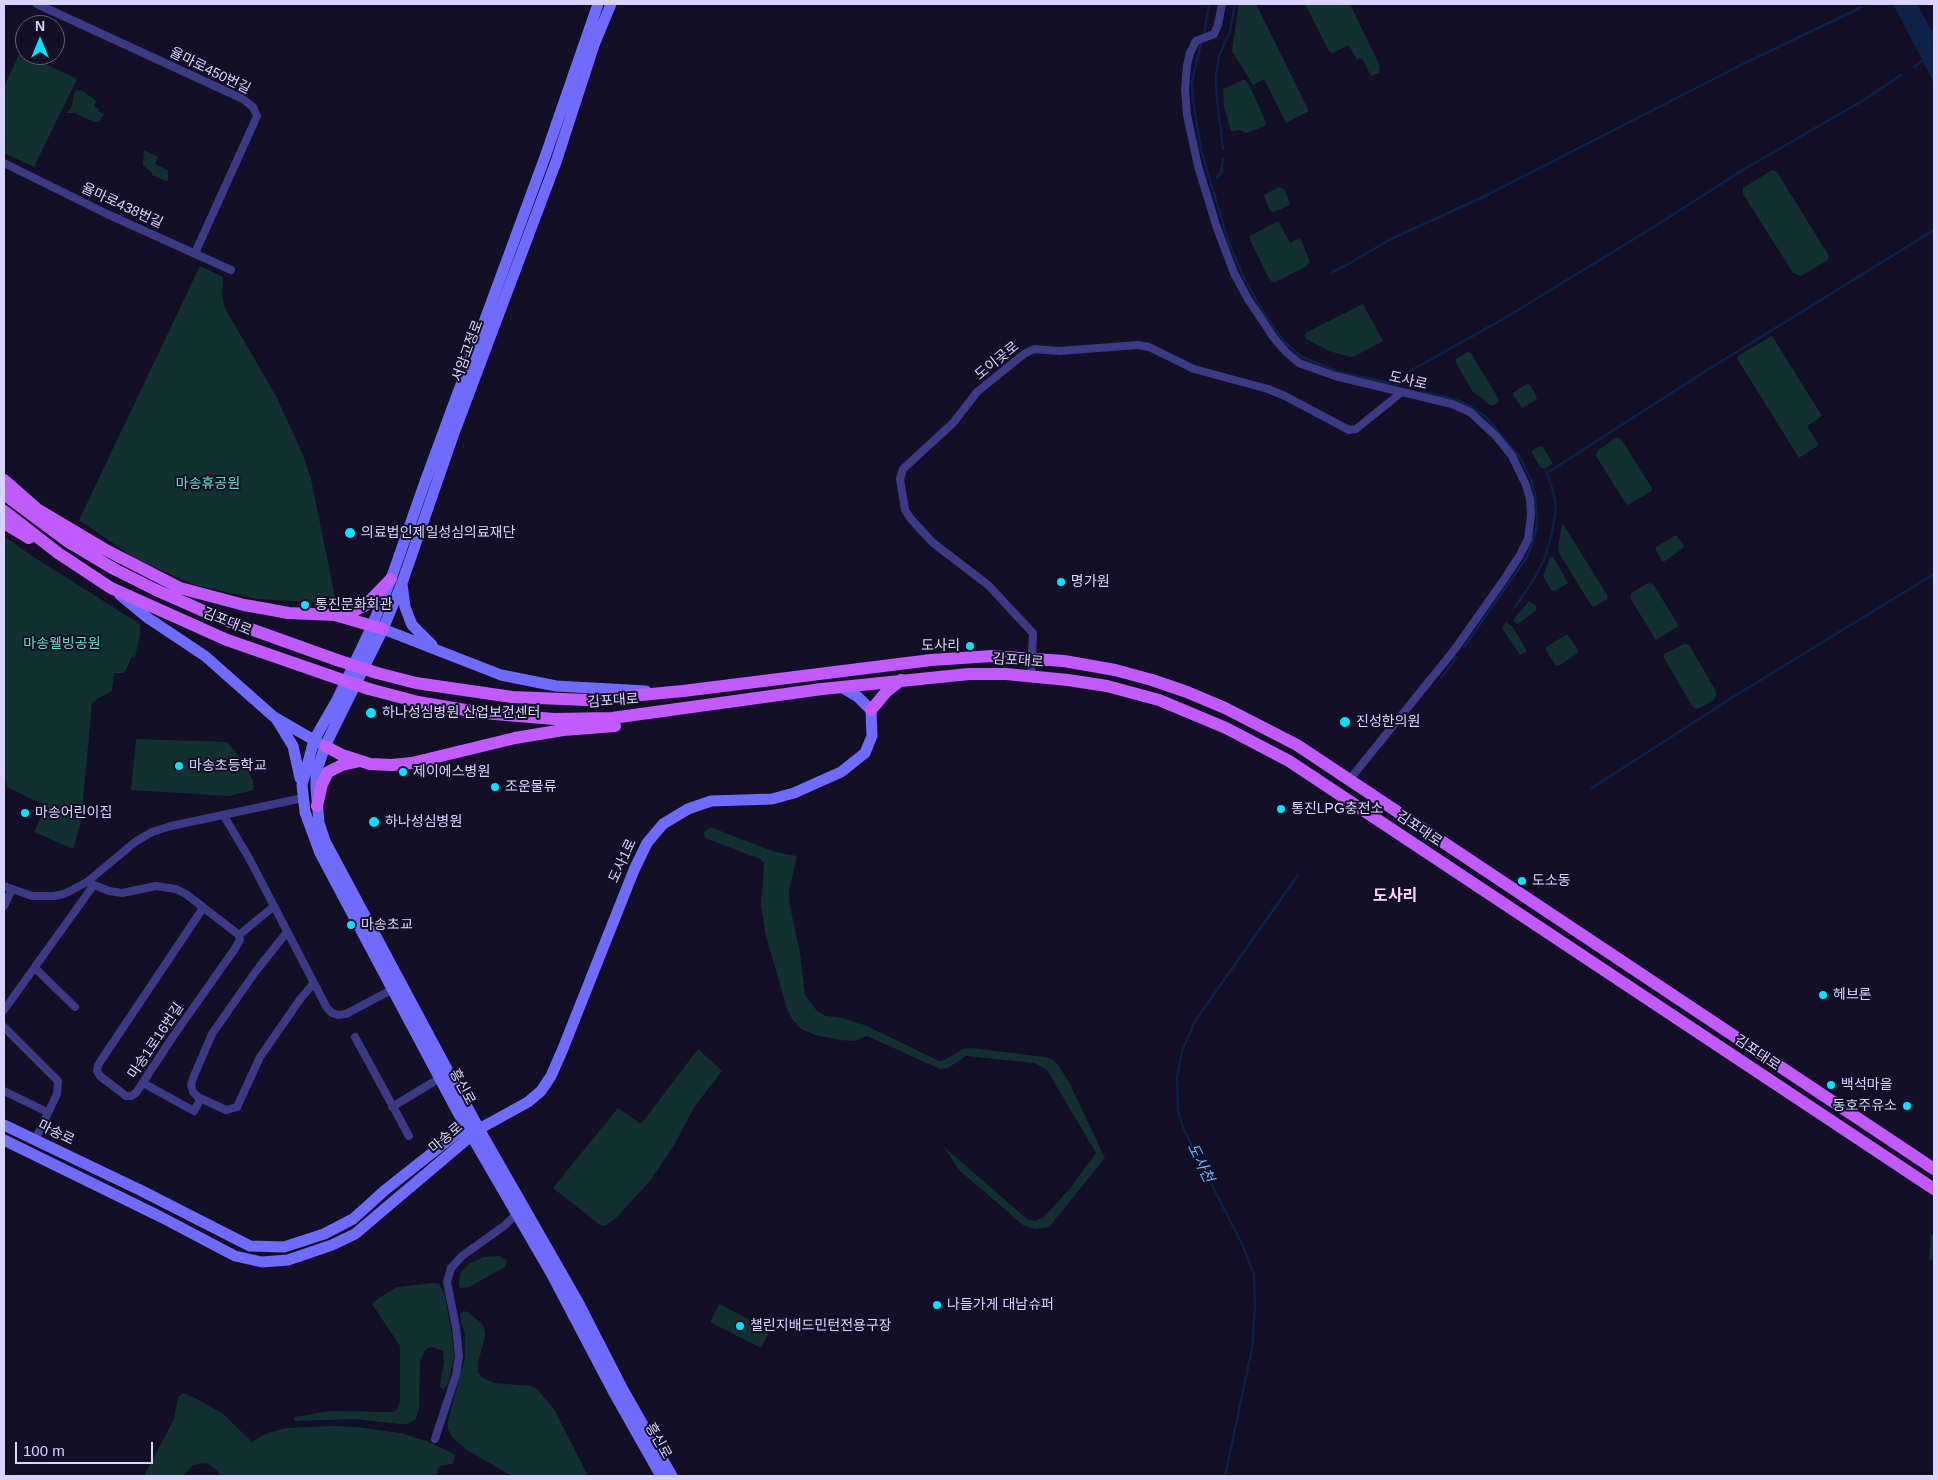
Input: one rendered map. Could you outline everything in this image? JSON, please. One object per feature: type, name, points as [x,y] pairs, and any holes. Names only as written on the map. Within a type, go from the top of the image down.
[{"type":"main road","name":"서암고정로","points":[[396,581],[425,482],[545,157],[598,4]]},
{"type":"main road","name":"서암고정로","points":[[342,703],[378,628],[458,424],[556,162],[594,45],[611,4]]},
{"type":"main road","points":[[4,480],[67,541]]},
{"type":"main road","name":"김포대로","points":[[4,494],[67,541],[122,573],[217,617],[337,660],[416,683],[512,697],[588,700],[672,692],[957,657],[992,656],[1032,658],[1115,670],[1187,692],[1274,732],[1350,780],[1934,1169]]},
{"type":"main road","points":[[35,508],[104,549],[180,588],[251,606],[288,612],[335,615],[378,628],[501,675],[556,686],[672,692]]},
{"type":"main road","name":"김포대로","points":[[4,511],[58,553],[111,588],[227,640],[369,689],[418,702],[483,713],[554,718],[612,718],[901,680],[969,674],[1031,676],[1107,686],[1144,695],[1203,717],[1269,750],[1338,793],[1934,1189]]},
{"type":"main road","points":[[4,523],[58,553]]},
{"type":"main road","points":[[335,615],[366,605],[396,581],[412,625],[424,639],[442,652]]},
{"type":"main road","points":[[111,588],[148,618],[205,656],[274,717],[342,755],[370,764],[412,764],[515,738],[563,730],[624,725],[678,709]]},
{"type":"main road","points":[[843,688],[871,710],[887,691],[901,680]]},
{"type":"main road","name":"흥신로","points":[[342,703],[320,743],[308,758],[302,786],[308,824],[320,853],[440,1078],[521,1210],[672,1476]]},
{"type":"main road","name":"도사1로","points":[[472,1130],[528,1102],[546,1085],[562,1051],[634,870],[647,843],[656,831],[677,814],[698,805],[721,800],[756,800],[782,797],[841,772],[860,759],[871,742],[873,730],[871,710]]},
{"type":"main road","points":[[274,717],[294,746],[302,786]]},
{"type":"main road","name":"흥신로","points":[[320,743],[316,773],[317,806],[319,823],[325,841],[472,1130]]},
{"type":"main road","points":[[317,806],[322,784],[328,772],[342,765],[361,761]]},
{"type":"main road","name":"마송로","points":[[4,1125],[142,1191],[250,1246],[284,1247],[324,1234],[353,1219],[384,1191],[472,1130]]},
{"type":"main road","name":"마송로","points":[[4,1140],[153,1212],[235,1256],[262,1262],[288,1260],[332,1245],[355,1234],[472,1130]]},
{"type":"main road","name":"흥신로","points":[[521,1210],[661,1476]]},
{"type":"street","name":"율마로450번길","points":[[37,4],[243,99],[253,107],[257,116],[195,253]]},
{"type":"street","name":"도사로","points":[[1222,4],[1218,25],[1214,34],[1202,38],[1193,46],[1187,66],[1185,90],[1192,139],[1204,188],[1224,250],[1234,273],[1262,323],[1286,352],[1299,363],[1334,376],[1452,404],[1470,412],[1496,436],[1512,456],[1526,485],[1532,515],[1528,539],[1520,555],[1455,649],[1350,780]]},
{"type":"street","name":"율마로438번길","points":[[4,163],[107,214],[231,270]]},
{"type":"street","name":"도이곶로","points":[[1031,676],[1033,633],[984,582],[932,542],[911,520],[905,510],[900,479],[903,469],[953,423],[978,392],[1029,350],[1034,348],[1059,351],[1138,346],[1149,348],[1194,369],[1268,389],[1349,430],[1356,429],[1402,392]]},
{"type":"street","points":[[4,1010],[35,968],[90,884],[135,842],[152,832],[171,826],[303,798]]},
{"type":"street","points":[[224,816],[327,1008],[332,1013],[338,1015],[346,1014],[393,989]]},
{"type":"street","points":[[4,906],[8,887],[32,896],[54,896],[90,884],[109,892],[122,892],[156,886],[176,889],[186,894],[239,935],[273,907]]},
{"type":"street","name":"마송1로16번길","points":[[204,908],[98,1066],[97,1071],[100,1076],[126,1096],[136,1093],[234,950],[240,940],[239,935]]},
{"type":"street","points":[[287,932],[256,971],[212,1034],[191,1085],[193,1092],[226,1110],[237,1107],[260,1057],[313,984]]},
{"type":"street","points":[[35,968],[75,1007]]},
{"type":"street","points":[[4,1027],[58,1081],[57,1094],[35,1140]]},
{"type":"street","points":[[355,1037],[409,1136]]},
{"type":"street","points":[[392,1107],[440,1078]]},
{"type":"street","points":[[143,1083],[194,1111],[201,1098]]},
{"type":"street","name":"마송로","points":[[4,1091],[48,1112]]},
{"type":"street","points":[[435,1439],[456,1375],[459,1356],[456,1327],[447,1282],[451,1268],[462,1256],[504,1226],[521,1210]]},
{"type":"green space","points":[[1239,4],[1256,4],[1309,111],[1286,123],[1264,79],[1253,85],[1232,51]]},
{"type":"green space","points":[[1305,4],[1350,4],[1380,66],[1379,73],[1371,76],[1362,58],[1357,60],[1349,46],[1333,53],[1329,51]]},
{"type":"green space","points":[[15,63],[15,65],[47,65],[77,79],[34,167],[4,153],[4,87]]},
{"type":"green space","points":[[1246,80],[1266,122],[1265,126],[1246,133],[1240,130],[1231,131],[1224,107],[1223,89]]},
{"type":"green space","points":[[77,90],[83,91],[96,101],[94,106],[104,114],[99,122],[94,122],[75,113],[66,113],[72,106],[74,93]]},
{"type":"green space","points":[[144,150],[158,157],[155,164],[168,170],[168,180],[166,181],[152,175],[143,165]]},
{"type":"green space","points":[[1772,170],[1777,172],[1829,256],[1828,260],[1801,276],[1793,273],[1743,194],[1743,188]]},
{"type":"green space","points":[[1279,187],[1284,189],[1290,203],[1288,206],[1274,212],[1270,211],[1264,195]]},
{"type":"green space","points":[[1279,222],[1290,243],[1300,238],[1310,262],[1307,266],[1276,282],[1272,282],[1250,240],[1250,236]]},
{"type":"green space","name":"마송휴공원","points":[[200,266],[223,277],[222,295],[225,308],[277,398],[303,455],[311,479],[335,597],[332,603],[257,599],[195,585],[136,559],[79,520]]},
{"type":"green space","points":[[1363,304],[1383,341],[1350,357],[1329,351],[1306,339],[1305,335],[1307,332]]},
{"type":"green space","points":[[1772,336],[1822,416],[1807,426],[1819,445],[1799,458],[1738,360],[1738,356]]},
{"type":"green space","points":[[1468,352],[1471,353],[1499,400],[1498,403],[1491,406],[1472,391],[1456,362],[1456,359]]},
{"type":"green space","points":[[1527,384],[1530,385],[1537,397],[1536,400],[1522,408],[1513,395],[1514,392]]},
{"type":"green space","points":[[1617,437],[1621,439],[1652,488],[1652,491],[1628,505],[1596,456],[1598,450]]},
{"type":"green space","points":[[1540,446],[1543,447],[1552,462],[1552,464],[1544,469],[1540,467],[1532,453],[1532,451]]},
{"type":"green space","points":[[1563,524],[1607,595],[1607,599],[1594,607],[1559,553],[1558,547]]},
{"type":"green space","name":"마송웰빙공원","points":[[4,536],[32,556],[140,624],[140,635],[135,657],[132,657],[124,673],[114,673],[112,691],[92,703],[81,822],[73,849],[34,832],[46,806],[7,787],[4,767]]},
{"type":"green space","points":[[1677,536],[1684,546],[1665,561],[1662,561],[1656,547]]},
{"type":"green space","points":[[1553,556],[1568,583],[1555,591],[1551,590],[1543,576],[1550,558]]},
{"type":"green space","points":[[1648,583],[1653,584],[1679,626],[1656,640],[1630,598],[1631,593]]},
{"type":"green space","points":[[1529,601],[1536,606],[1536,610],[1518,624],[1515,623],[1515,617]]},
{"type":"green space","points":[[1506,622],[1512,626],[1526,652],[1520,655],[1502,628]]},
{"type":"green space","points":[[1568,635],[1578,650],[1578,653],[1558,666],[1555,665],[1546,647]]},
{"type":"green space","points":[[1684,644],[1689,645],[1716,691],[1714,700],[1696,709],[1692,706],[1664,658],[1664,654]]},
{"type":"green space","points":[[136,739],[227,742],[241,759],[253,780],[254,790],[229,796],[131,790]]},
{"type":"green space","points":[[710,827],[775,852],[797,856],[789,890],[790,907],[800,952],[805,995],[817,1011],[826,1016],[843,1018],[867,1026],[939,1061],[963,1049],[971,1048],[1045,1057],[1052,1059],[1058,1065],[1069,1082],[1105,1158],[1049,1227],[1035,1229],[1023,1225],[959,1170],[943,1146],[1027,1219],[1035,1221],[1044,1217],[1071,1187],[1096,1153],[1047,1070],[1034,1063],[966,1056],[948,1068],[940,1069],[867,1036],[854,1041],[840,1040],[815,1035],[801,1029],[792,1019],[787,1009],[766,936],[761,905],[764,863],[760,859],[705,838],[704,832]]},
{"type":"green space","points":[[698,1049],[722,1071],[695,1106],[673,1147],[650,1181],[616,1218],[605,1226],[600,1225],[553,1188],[618,1108],[641,1124]]},
{"type":"green space","points":[[1931,1234],[1934,1235],[1934,1259],[1929,1260]]},
{"type":"green space","points":[[499,1256],[507,1260],[505,1267],[469,1287],[461,1288],[459,1286],[460,1274],[470,1263],[484,1257]]},
{"type":"green space","points":[[439,1284],[444,1292],[454,1356],[449,1381],[444,1389],[440,1385],[444,1362],[443,1351],[432,1347],[427,1348],[424,1352],[420,1362],[419,1408],[416,1419],[407,1424],[400,1424],[354,1419],[296,1421],[294,1419],[295,1417],[329,1411],[393,1412],[397,1410],[400,1400],[400,1346],[372,1304],[397,1287]]},
{"type":"green space","name":"챌린지배드민턴전용구장","points":[[719,1304],[770,1330],[761,1348],[710,1322]]},
{"type":"green space","points":[[463,1311],[468,1312],[483,1325],[485,1331],[478,1363],[478,1372],[481,1377],[494,1383],[530,1386],[537,1389],[554,1409],[588,1476],[512,1476],[467,1450],[451,1436],[448,1429],[448,1421],[465,1357],[465,1334],[460,1319],[460,1314]]},
{"type":"green space","points":[[183,1393],[222,1413],[252,1442],[265,1434],[285,1428],[356,1427],[400,1433],[426,1441],[455,1455],[454,1461],[452,1464],[441,1466],[436,1476],[218,1476],[220,1473],[206,1463],[193,1465],[183,1476],[144,1476],[174,1419],[178,1397]]},
{"type":"water","points":[[1893,4],[1917,4],[1934,35],[1934,83]]},
{"type":"waterway","points":[[1204,33],[1209,4]]},
{"type":"waterway","points":[[1223,149],[1216,76],[1219,56],[1230,31],[1235,4]]},
{"type":"waterway","points":[[1332,272],[1389,240],[1485,196],[1745,63],[1860,8]]},
{"type":"waterway","points":[[1201,43],[1192,82],[1201,150],[1229,244],[1244,278],[1264,314],[1284,342],[1302,357],[1338,372],[1398,385]]},
{"type":"waterway","points":[[1914,67],[1923,60]]},
{"type":"waterway","points":[[1410,371],[1505,318],[1741,171],[1862,101],[1901,75]]},
{"type":"waterway","points":[[1217,178],[1221,172],[1223,159]]},
{"type":"waterway","points":[[1515,607],[1544,560],[1552,534],[1556,507],[1547,473],[1701,374],[1934,230]]},
{"type":"waterway","points":[[1392,383],[1399,378]]},
{"type":"waterway","points":[[1421,391],[1454,399],[1468,405],[1486,417],[1521,459],[1532,482],[1535,495],[1536,531],[1527,557],[1464,647]]},
{"type":"waterway","points":[[1592,788],[1733,697],[1934,574]]},
{"type":"waterway","points":[[1441,678],[1457,657]]},
{"type":"waterway","name":"도사천","points":[[1225,1476],[1252,1349],[1255,1308],[1254,1274],[1243,1246],[1184,1130],[1178,1111],[1177,1077],[1182,1051],[1195,1021],[1298,875]]},
{"type":"place","name":"의료법인제일성심의료재단","points":[[350,533]]},
{"type":"place","name":"명가원","points":[[1061,582]]},
{"type":"place","name":"통진문화회관","points":[[305,605]]},
{"type":"place","name":"도사리","points":[[970,646]]},
{"type":"place","name":"하나성심병원 산업보건센터","points":[[371,713]]},
{"type":"place","name":"진성한의원","points":[[1345,722]]},
{"type":"place","name":"마송초등학교","points":[[179,766]]},
{"type":"place","name":"제이에스병원","points":[[403,772]]},
{"type":"place","name":"조운물류","points":[[495,787]]},
{"type":"place","name":"통진LPG충전소","points":[[1281,809]]},
{"type":"place","name":"마송어린이집","points":[[25,813]]},
{"type":"place","name":"하나성심병원","points":[[374,822]]},
{"type":"place","name":"도소동","points":[[1522,881]]},
{"type":"place","name":"마송초교","points":[[351,925]]},
{"type":"place","name":"헤브론","points":[[1823,995]]},
{"type":"place","name":"백석마을","points":[[1831,1085]]},
{"type":"place","name":"동호주유소","points":[[1907,1106]]},
{"type":"place","name":"나들가게 대남슈퍼","points":[[937,1305]]},
{"type":"place","name":"챌린지배드민턴전용구장","points":[[740,1326]]},
{"type":"district","name":"도사리","points":[[1395,897]]}]
